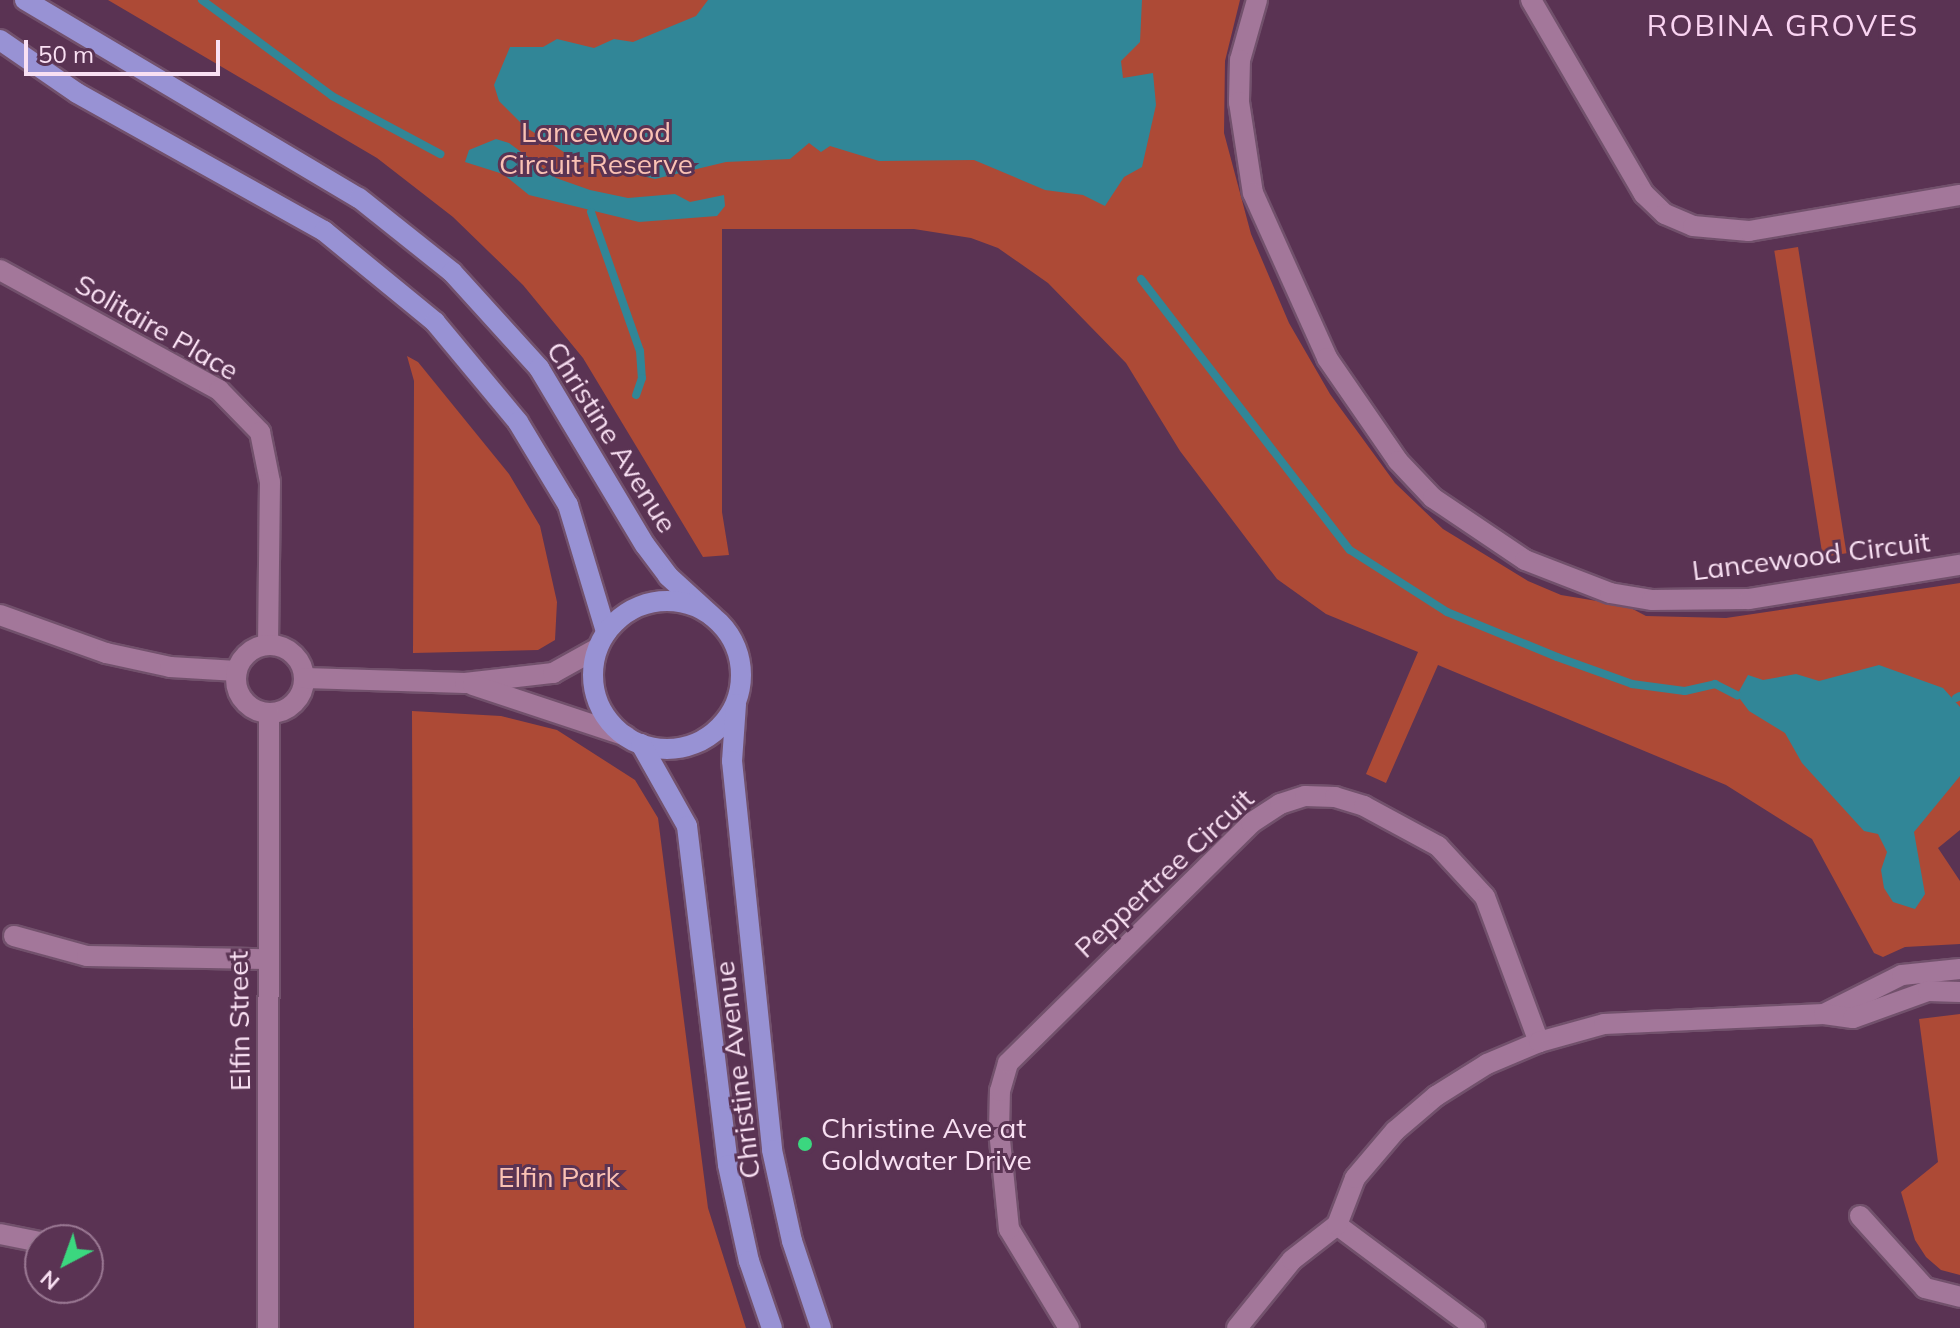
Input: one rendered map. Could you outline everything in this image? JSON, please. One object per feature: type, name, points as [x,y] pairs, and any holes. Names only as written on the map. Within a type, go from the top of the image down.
[{"type":"main road","name":"Christine Avenue","points":[[25,0],[338,185],[452,272],[539,368],[645,545],[668,576],[712,616]]},
{"type":"main road","points":[[0,40],[77,93],[324,231],[435,322],[518,422],[568,505],[602,640],[596,697],[608,719],[633,740],[663,749],[707,738],[736,704],[742,670],[736,646],[712,616],[667,600],[623,615],[602,640]]},
{"type":"main road","name":"Christine Avenue","points":[[736,704],[732,761],[772,1150],[792,1241],[821,1328]]},
{"type":"main road","name":"Christine Avenue","points":[[633,740],[687,826],[728,1165],[749,1261],[772,1328]]},
{"type":"street","name":"Lancewood Circuit","points":[[1257,0],[1240,60],[1239,102],[1253,193],[1327,358],[1398,461],[1433,498],[1525,560],[1610,593],[1652,600],[1749,599],[1960,565]]},
{"type":"street","points":[[1531,0],[1644,194],[1665,214],[1693,226],[1749,231],[1960,195]]},
{"type":"street","name":"Solitaire Place","points":[[0,270],[219,390],[260,432],[270,482],[268,644]]},
{"type":"street","points":[[0,615],[106,653],[170,667],[237,671]]},
{"type":"street","points":[[305,678],[465,683],[553,673],[602,640]]},
{"type":"street","points":[[268,644],[298,657],[305,678],[298,699],[269,713],[243,700],[237,671],[248,653],[268,644]]},
{"type":"street","points":[[465,683],[633,740]]},
{"type":"street","name":"Elfin Street","points":[[268,1328],[266,959],[269,713]]},
{"type":"street","name":"Peppertree Circuit","points":[[1069,1328],[1009,1229],[999,1131],[1000,1091],[1008,1063],[1240,834],[1280,804],[1305,796],[1335,797],[1364,806],[1438,846],[1485,897],[1539,1042]]},
{"type":"street","points":[[14,936],[87,956],[266,959]]},
{"type":"street","points":[[1824,1014],[1902,975],[1960,969]]},
{"type":"street","points":[[1237,1328],[1292,1260],[1337,1225],[1355,1178],[1395,1131],[1436,1096],[1487,1064],[1539,1042],[1604,1024],[1824,1014],[1872,1015],[1928,991],[1960,992]]},
{"type":"street","points":[[1860,1216],[1925,1288],[1960,1297]]},
{"type":"street","points":[[1337,1225],[1475,1328]]},
{"type":"street","points":[[0,1234],[24,1239]]},
{"type":"green space","name":"Lancewood Circuit Reserve","points":[[108,0],[1240,0],[1225,61],[1224,133],[1251,234],[1289,323],[1330,394],[1395,483],[1443,529],[1528,581],[1561,595],[1627,606],[1646,616],[1726,618],[1960,583],[1960,830],[1938,848],[1960,881],[1960,944],[1905,947],[1883,957],[1874,953],[1812,839],[1726,785],[1438,665],[1386,783],[1366,774],[1418,652],[1326,614],[1277,579],[1180,451],[1126,363],[1048,283],[998,248],[971,238],[914,229],[722,229],[722,512],[729,555],[703,557],[583,358],[523,285],[453,217],[377,158]]},
{"type":"green space","points":[[1798,247],[1846,553],[1823,557],[1774,251]]},
{"type":"green space","points":[[407,356],[418,362],[509,474],[540,526],[557,602],[555,640],[538,650],[413,653],[414,381]]},
{"type":"green space","name":"Elfin Park","points":[[412,711],[501,716],[557,730],[635,780],[658,818],[708,1208],[746,1328],[414,1328]]},
{"type":"green space","points":[[1960,1014],[1960,1275],[1941,1270],[1926,1257],[1915,1240],[1901,1192],[1938,1162],[1919,1019]]},
{"type":"water","points":[[708,0],[1142,0],[1140,42],[1121,61],[1123,78],[1153,73],[1156,105],[1142,167],[1124,177],[1105,206],[1083,195],[1045,190],[974,160],[879,161],[830,146],[821,152],[809,143],[790,159],[726,162],[655,179],[576,160],[524,126],[499,101],[494,85],[510,47],[543,47],[557,39],[594,48],[614,39],[633,42],[696,16]]},
{"type":"water","points":[[496,139],[509,143],[556,178],[590,190],[628,198],[675,194],[690,202],[724,195],[725,206],[717,216],[639,222],[529,195],[503,174],[465,162],[469,150]]},
{"type":"water","points":[[1879,665],[1943,688],[1960,707],[1960,776],[1914,832],[1925,894],[1915,909],[1893,902],[1884,888],[1881,870],[1887,852],[1878,834],[1864,831],[1802,763],[1785,733],[1749,711],[1737,695],[1748,675],[1763,680],[1796,674],[1819,681]]},
{"type":"waterway","points":[[202,0],[332,96],[440,154]]},
{"type":"waterway","points":[[591,212],[640,351],[642,378],[636,395]]},
{"type":"waterway","points":[[1141,279],[1350,550],[1447,612],[1557,657],[1632,684],[1685,691],[1715,684],[1737,695]]},
{"type":"waterway","points":[[1956,698],[1960,696]]},
{"type":"place","name":"Christine Ave at Goldwater Drive","points":[[805,1144]]},
{"type":"district","name":"ROBINA GROVES","points":[[1783,25]]}]
